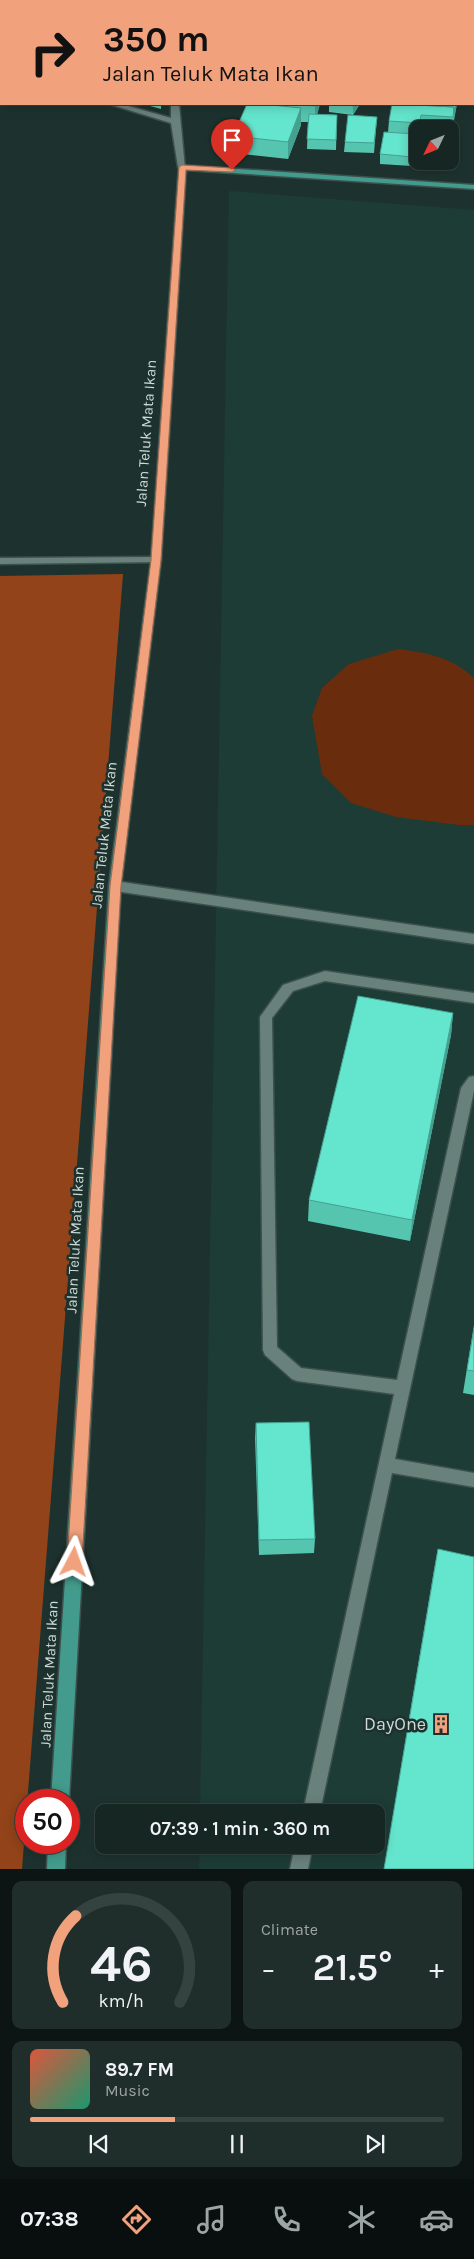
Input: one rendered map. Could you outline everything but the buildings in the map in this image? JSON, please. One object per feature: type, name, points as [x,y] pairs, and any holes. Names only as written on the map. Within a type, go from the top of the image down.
[{"type":"main road","points":[[182,167],[474,187]]},
{"type":"main road","name":"Jalan Teluk Mata Ikan","points":[[61,1789],[115,886],[156,560],[182,167]]},
{"type":"main road","points":[[56,1869],[57,1854]]},
{"type":"street","points":[[116,105],[175,122]]},
{"type":"street","points":[[175,105],[175,122],[182,167]]},
{"type":"street","points":[[0,561],[156,560]]},
{"type":"street","points":[[115,886],[474,939]]},
{"type":"street","points":[[403,1388],[297,1374],[270,1350],[266,1017],[288,988],[325,976],[474,998]]},
{"type":"street","points":[[313,1804],[468,1088],[474,1081]]},
{"type":"street","points":[[386,1465],[474,1480]]},
{"type":"street","points":[[299,1869],[302,1854]]},
{"type":"shaded area","points":[[229,191],[474,210],[474,1869],[199,1869],[200,1854],[385,1854],[385,1804],[200,1804]]},
{"type":"shaded area","points":[[123,574],[28,1789],[15,1789],[15,1854],[23,1854],[22,1869],[0,1869],[0,576]]},
{"type":"shaded area","points":[[398,649],[439,657],[457,665],[474,678],[474,825],[459,825],[396,817],[351,803],[322,774],[312,716],[322,688],[349,664]]},
{"type":"place","name":"DayOne","points":[[441,1724]]},
{"type":"route","points":[[74,1562],[115,886],[156,560],[182,167],[232,170]]}]
